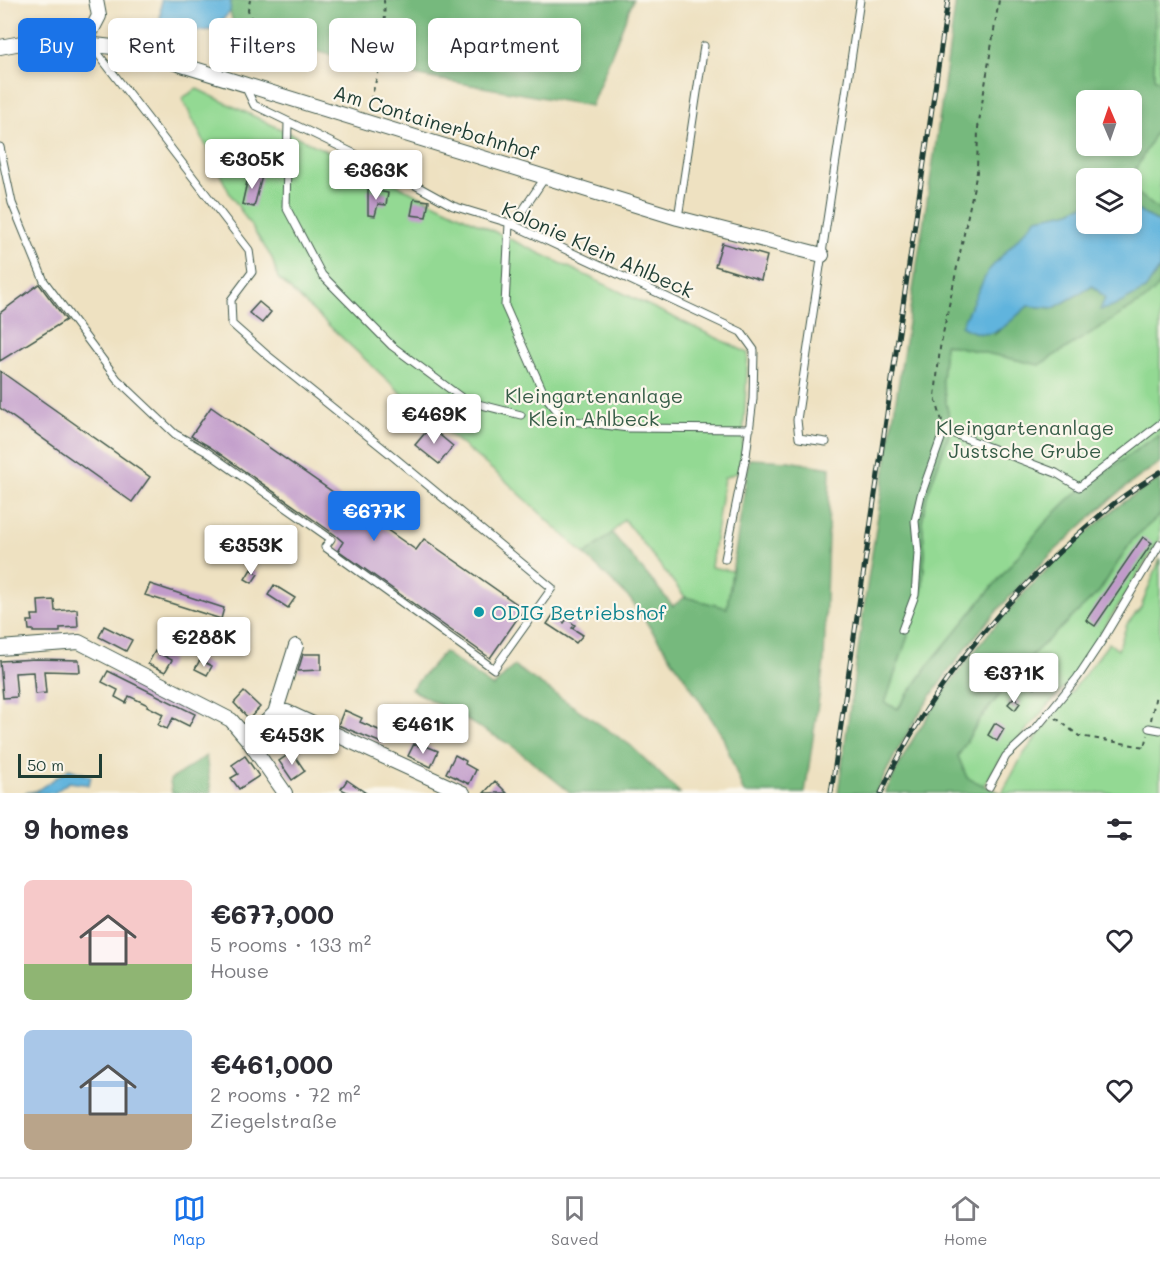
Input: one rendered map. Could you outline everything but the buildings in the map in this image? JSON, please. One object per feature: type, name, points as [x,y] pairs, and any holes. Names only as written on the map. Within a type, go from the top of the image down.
[{"type":"street","points":[[96,0],[99,16],[96,28]]},
{"type":"street","name":"Am Containerbahnhof","points":[[0,47],[18,44]]},
{"type":"street","name":"Am Containerbahnhof","points":[[96,45],[129,49],[678,218],[822,255]]},
{"type":"street","points":[[0,648],[79,642],[231,720],[285,793]]},
{"type":"street","points":[[248,740],[275,713],[296,646]]},
{"type":"street","points":[[275,713],[287,712],[464,793]]},
{"type":"lane","points":[[826,442],[799,438],[797,420],[860,0]]},
{"type":"lane","points":[[678,218],[704,46]]},
{"type":"lane","points":[[0,147],[12,203],[45,281],[117,379],[175,434],[207,452],[331,539],[325,547],[494,669],[552,588],[267,356],[231,324],[231,300],[252,272],[249,250],[96,50]]},
{"type":"lane","name":"Kolonie Klein Ahlbeck","points":[[244,84],[254,105],[384,168],[453,206],[511,224],[741,332],[754,350],[753,399],[746,456],[725,559]]},
{"type":"lane","points":[[288,123],[286,207],[322,275],[392,346],[466,401],[521,415]]},
{"type":"lane","points":[[546,176],[511,224],[505,306],[544,396],[560,414],[574,421],[628,428],[750,429]]},
{"type":"lane","points":[[902,630],[915,595],[918,553],[915,521],[921,495],[944,430],[1056,473],[1079,487],[1160,424]]},
{"type":"lane","points":[[988,787],[1006,756],[1037,727],[1077,678],[1160,544]]},
{"type":"lane","points":[[1149,728],[1160,730]]},
{"type":"path","points":[[205,72],[249,44],[256,29],[248,10],[250,0]]},
{"type":"path","points":[[365,121],[386,45],[384,0]]},
{"type":"path","points":[[944,430],[935,397],[940,348],[977,171],[978,128],[999,0]]},
{"type":"path","points":[[1049,712],[1079,736],[1145,747]]},
{"type":"green space","points":[[231,0],[633,0],[591,106],[397,72],[416,72],[416,18],[329,18],[329,55],[317,52],[317,18],[232,18]]},
{"type":"green space","points":[[956,0],[1155,0],[1154,78],[1160,82],[1160,124],[1136,168],[1076,168],[1076,208],[1037,219],[995,334],[1028,306],[1054,308],[1093,286],[1106,298],[1145,290],[1160,268],[1160,285],[1146,299],[1039,365],[945,344],[942,380],[951,429],[927,495],[922,521],[925,552],[922,594],[885,703],[898,709],[930,663],[1044,524],[1068,500],[1160,435],[1160,463],[1095,513],[1045,560],[989,621],[962,653],[915,720],[876,793],[838,793]]},
{"type":"green space","points":[[1155,0],[1160,0],[1160,82],[1154,78]]},
{"type":"green space","name":"Kleingartenanlage Klein Ahlbeck","points":[[197,89],[748,353],[742,456],[738,472],[724,478],[711,567],[732,571],[727,608],[685,597],[624,519],[612,533],[585,555],[507,482],[412,403],[278,278],[272,258],[230,194],[182,98]]},
{"type":"green space","points":[[1160,124],[1160,211],[1142,197],[1142,168],[1136,168]]},
{"type":"green space","points":[[1142,197],[1160,211],[1160,223],[1142,213]]},
{"type":"green space","name":"Kleingartenanlage Justsche Grube","points":[[1160,285],[1160,435],[1068,500],[1044,524],[930,663],[897,709],[885,703],[922,594],[925,552],[922,521],[927,495],[951,429],[942,380],[945,344],[1039,365],[1145,299]]},
{"type":"green space","points":[[749,459],[789,461],[830,468],[824,662],[805,793],[744,793],[722,735],[691,687],[631,600],[585,555],[612,533],[673,606],[685,597],[727,608]]},
{"type":"green space","points":[[1160,479],[1160,515],[1133,539],[1099,592],[1033,654],[979,720],[958,756],[967,778],[1002,793],[885,793],[910,744],[940,698],[960,669],[1005,614],[1080,538],[1120,505]]},
{"type":"green space","points":[[1160,515],[1160,539],[1074,676],[1000,760],[984,786],[967,778],[958,756],[979,721],[1033,654],[1099,592],[1133,539]]},
{"type":"green space","points":[[1160,559],[1160,793],[1002,793],[1023,755],[1109,643],[1118,650],[1127,624],[1141,607]]},
{"type":"green space","points":[[444,652],[493,687],[514,666],[630,745],[680,793],[571,793],[511,745],[411,689]]},
{"type":"green space","points":[[206,756],[211,793],[172,793],[170,780]]},
{"type":"water","points":[[161,0],[231,0],[230,12],[224,18],[209,18],[209,30],[197,31],[197,18],[160,18]]},
{"type":"water","points":[[1076,208],[1076,234],[1142,234],[1142,213],[1160,223],[1160,268],[1145,290],[1113,307],[1100,310],[1105,298],[1093,286],[1054,308],[1028,306],[998,331],[982,334],[961,326],[988,271],[1037,218]]},
{"type":"water","points":[[69,769],[91,776],[89,785],[69,782],[54,793],[24,793],[36,791]]},
{"type":"railway","points":[[831,793],[948,0]]},
{"type":"railway","points":[[881,793],[901,752],[925,712],[951,674],[1011,601],[1043,567],[1117,501],[1160,472]]},
{"type":"place","name":"ODIG Betriebshof","points":[[479,612]]}]
